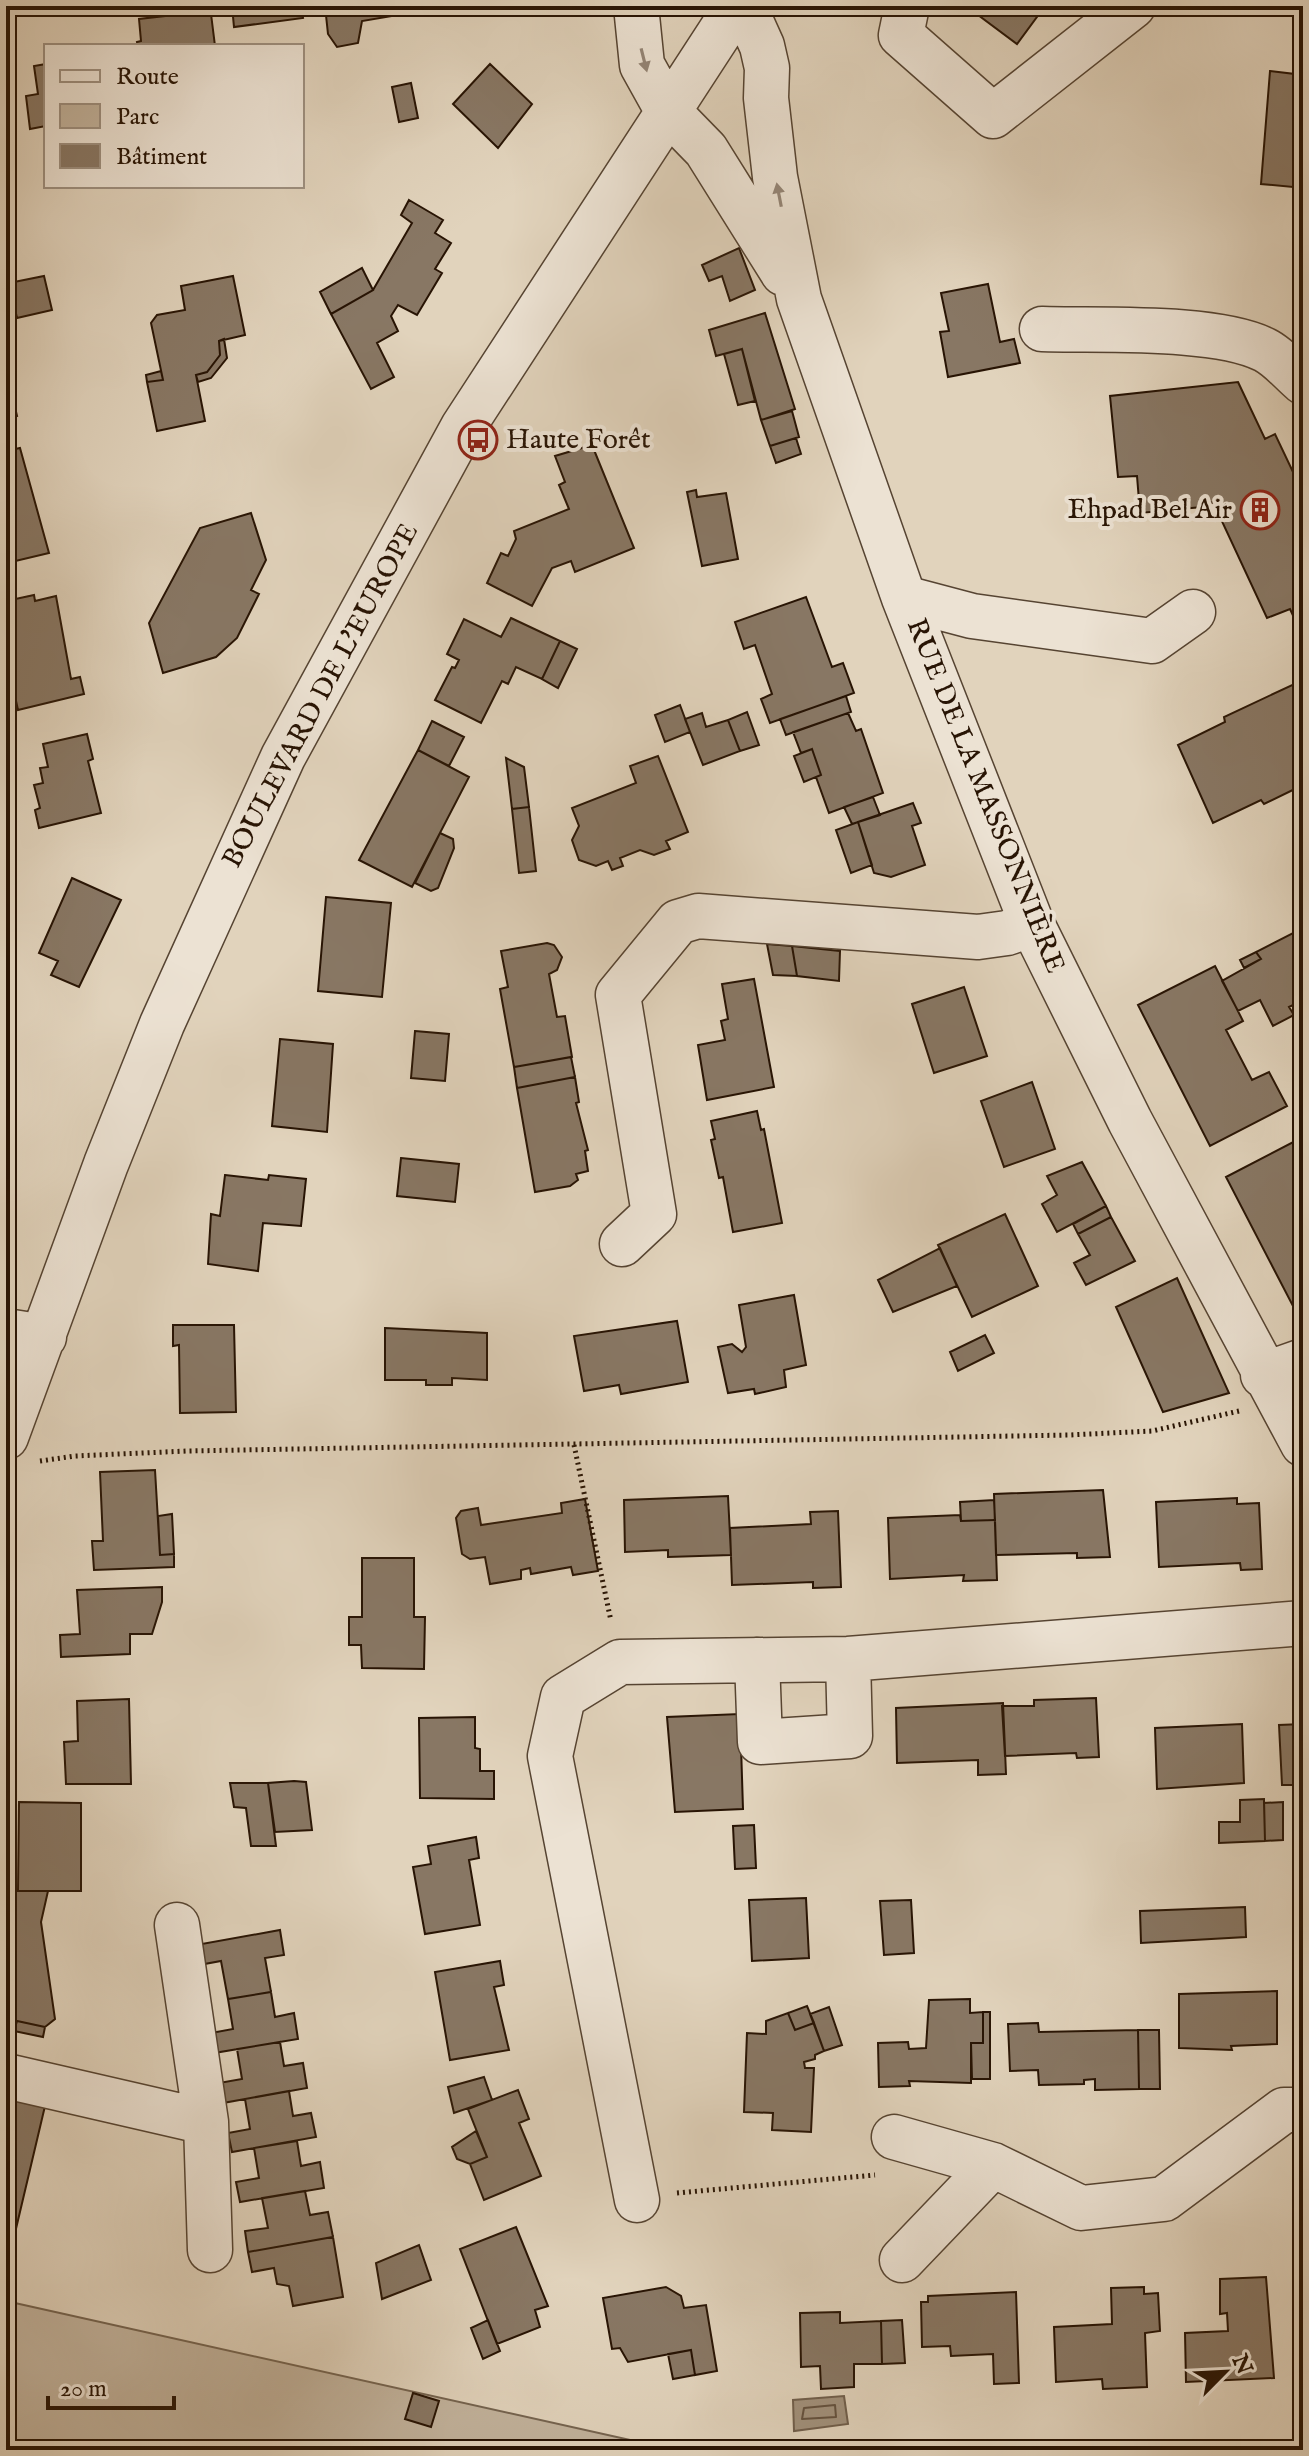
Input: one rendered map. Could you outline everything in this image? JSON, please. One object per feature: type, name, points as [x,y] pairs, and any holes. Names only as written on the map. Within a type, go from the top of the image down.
[{"type":"street","name":"RUE DE LA MASSONNIÈRE","points":[[636,6],[642,65],[667,110],[714,161],[799,299]]},
{"type":"street","name":"BOULEVARD DE L'EUROPE","points":[[20,1450],[25,1334],[106,1164],[162,1024],[283,757],[463,427],[737,6]]},
{"type":"street","name":"RUE DE LA MASSONNIÈRE","points":[[744,6],[762,46],[767,68],[766,98],[775,177],[799,299],[904,598],[1032,924],[1282,1379],[1303,1444]]},
{"type":"street","points":[[907,6],[901,35],[993,116],[1133,6]]},
{"type":"street","points":[[1042,329],[1197,334],[1235,339],[1267,351],[1303,382]]},
{"type":"street","points":[[904,598],[972,616],[1152,641],[1193,612]]},
{"type":"street","points":[[622,1244],[654,1214],[618,995],[678,922],[698,916],[978,937],[1007,933],[1032,924]]},
{"type":"street","points":[[637,2200],[550,1756],[563,1697],[620,1662],[848,1659],[1303,1623]]},
{"type":"street","points":[[757,1660],[760,1742],[850,1736],[848,1659]]},
{"type":"street","points":[[177,1925],[206,2122],[210,2250]]},
{"type":"street","points":[[6,2076],[206,2122]]},
{"type":"street","points":[[889,2156],[993,2165],[1081,2208],[1164,2199],[1284,2110],[1303,2110]]},
{"type":"street","points":[[902,2260],[993,2165]]},
{"type":"path","points":[[20,1450],[75,1456],[1152,1431],[1282,1379]]},
{"type":"path","points":[[574,1445],[620,1662]]},
{"type":"path","points":[[637,2200],[889,2156]]},
{"type":"green space","points":[[6,2301],[675,2450],[6,2450]]},
{"type":"green space","points":[[868,2442],[972,2450],[789,2450]]},
{"type":"water","points":[[844,2396],[848,2424],[794,2431],[793,2400]]},
{"type":"building","points":[[190,6],[210,6],[215,44],[138,44],[141,41],[139,19],[191,13]]},
{"type":"building","points":[[232,6],[301,6],[303,18],[234,27]]},
{"type":"building","points":[[325,6],[396,6],[398,15],[362,21],[358,43],[337,47],[328,34]]},
{"type":"building","points":[[966,6],[1045,6],[1017,44]]},
{"type":"building","points":[[44,64],[44,126],[30,129],[26,96],[38,94],[34,66]]},
{"type":"building","points":[[490,64],[532,104],[498,148],[453,104]]},
{"type":"building","points":[[1270,71],[1303,75],[1303,188],[1261,184]]},
{"type":"building","points":[[411,83],[418,118],[399,122],[392,87]]},
{"type":"building","points":[[409,200],[443,220],[435,233],[451,243],[435,269],[442,273],[417,315],[398,305],[391,316],[398,331],[377,343],[394,377],[371,389],[331,314],[373,290],[412,223],[401,215]]},
{"type":"building","points":[[739,248],[755,290],[730,301],[722,276],[709,281],[702,265]]},
{"type":"building","points":[[362,268],[373,290],[331,314],[320,292]]},
{"type":"building","points":[[44,276],[52,310],[17,318],[9,283]]},
{"type":"building","points":[[233,276],[245,335],[219,341],[220,355],[207,372],[196,375],[205,421],[157,431],[147,382],[163,380],[151,323],[157,315],[185,310],[181,286]]},
{"type":"building","points":[[988,284],[1000,342],[1014,339],[1020,363],[948,377],[940,332],[949,331],[941,293]]},
{"type":"building","points":[[765,313],[795,409],[761,420],[742,349],[716,356],[709,330]]},
{"type":"building","points":[[224,339],[227,358],[211,378],[198,382],[196,375],[207,372],[220,355],[219,341]]},
{"type":"building","points":[[742,349],[755,401],[738,405],[724,354]]},
{"type":"building","points":[[161,371],[163,380],[147,382],[146,375]]},
{"type":"building","points":[[6,378],[17,416],[6,418]]},
{"type":"building","name":"Ehpad Bel Air","points":[[1238,382],[1265,439],[1275,434],[1303,493],[1303,637],[1290,609],[1267,618],[1213,502],[1202,507],[1140,513],[1137,476],[1118,477],[1110,396]]},
{"type":"building","points":[[792,411],[799,437],[770,446],[761,420]]},
{"type":"building","points":[[796,438],[801,454],[776,463],[770,446]]},
{"type":"building","points":[[592,445],[634,548],[575,572],[571,561],[552,568],[532,606],[487,583],[501,553],[508,556],[516,539],[514,531],[569,509],[559,485],[565,482],[555,456]]},
{"type":"building","points":[[20,448],[49,553],[7,563],[6,451]]},
{"type":"building","points":[[696,490],[697,497],[726,493],[738,559],[702,566],[687,492]]},
{"type":"building","points":[[251,513],[266,560],[251,590],[259,594],[237,638],[216,657],[163,673],[149,623],[200,528]]},
{"type":"building","points":[[34,595],[35,601],[56,596],[71,679],[80,677],[84,694],[18,710],[14,692],[8,693],[6,684],[6,671],[10,670],[6,650],[6,601]]},
{"type":"building","points":[[806,597],[832,667],[843,663],[854,693],[770,723],[761,699],[772,694],[755,645],[744,649],[735,622]]},
{"type":"building","points":[[511,618],[560,641],[542,679],[516,667],[508,684],[502,681],[481,723],[435,700],[452,667],[455,668],[459,660],[447,654],[464,619],[501,637]]},
{"type":"building","points":[[560,641],[577,649],[558,688],[542,679]]},
{"type":"building","points":[[1303,680],[1303,785],[1264,804],[1261,800],[1213,823],[1178,745],[1225,722],[1224,717]]},
{"type":"building","points":[[846,696],[851,712],[786,735],[780,719]]},
{"type":"building","points":[[680,705],[690,732],[665,742],[655,715]]},
{"type":"building","points":[[747,712],[759,745],[740,751],[728,720]]},
{"type":"building","points":[[702,713],[706,727],[728,720],[740,751],[703,765],[685,719]]},
{"type":"building","points":[[848,713],[856,731],[861,729],[883,793],[829,813],[816,777],[821,775],[812,749],[801,753],[793,732]]},
{"type":"building","points":[[432,721],[464,737],[449,766],[418,750]]},
{"type":"building","points":[[87,734],[93,759],[88,761],[101,813],[39,828],[35,810],[40,808],[34,785],[43,783],[40,768],[48,767],[43,744]]},
{"type":"building","points":[[812,749],[821,775],[804,782],[794,756]]},
{"type":"building","points":[[418,750],[469,777],[412,887],[359,860]]},
{"type":"building","points":[[658,756],[688,832],[666,841],[670,849],[654,855],[640,850],[620,858],[623,866],[612,870],[608,861],[596,866],[579,860],[572,840],[579,826],[572,808],[636,783],[630,766]]},
{"type":"building","points":[[506,758],[524,767],[529,807],[512,809]]},
{"type":"building","points":[[873,797],[880,815],[852,824],[844,807]]},
{"type":"building","points":[[913,803],[921,823],[912,826],[925,865],[891,877],[874,873],[858,822]]},
{"type":"building","points":[[529,807],[536,871],[519,873],[512,809]]},
{"type":"building","points":[[858,822],[872,865],[851,873],[836,830]]},
{"type":"building","points":[[440,833],[453,839],[454,848],[438,888],[431,891],[415,883]]},
{"type":"building","points":[[72,878],[121,900],[79,987],[51,975],[58,961],[39,953]]},
{"type":"building","points":[[326,897],[391,903],[382,997],[318,991]]},
{"type":"building","points":[[1295,932],[1299,940],[1303,938],[1303,1014],[1297,1003],[1289,1007],[1294,1015],[1273,1026],[1260,1000],[1238,1011],[1222,981],[1261,959],[1256,952]]},
{"type":"building","points":[[547,943],[554,945],[562,957],[557,970],[549,974],[557,1017],[565,1016],[572,1057],[514,1067],[500,989],[508,987],[501,951]]},
{"type":"building","points":[[767,944],[792,946],[797,976],[773,975]]},
{"type":"building","points":[[792,946],[840,951],[839,981],[797,976]]},
{"type":"building","points":[[1256,952],[1261,959],[1244,968],[1240,960]]},
{"type":"building","points":[[1215,966],[1243,1021],[1226,1030],[1252,1080],[1269,1072],[1287,1106],[1210,1146],[1138,1005]]},
{"type":"building","points":[[754,979],[774,1087],[707,1100],[698,1045],[725,1040],[721,1021],[728,1019],[722,984]]},
{"type":"building","points":[[964,987],[987,1056],[934,1073],[912,1004]]},
{"type":"building","points":[[415,1031],[449,1034],[445,1081],[411,1078]]},
{"type":"building","points":[[280,1039],[333,1044],[327,1132],[272,1126]]},
{"type":"building","points":[[571,1057],[575,1077],[517,1088],[514,1067]]},
{"type":"building","points":[[575,1077],[579,1102],[576,1103],[588,1150],[585,1151],[588,1171],[576,1174],[578,1180],[570,1186],[535,1192],[517,1088]]},
{"type":"building","points":[[1032,1082],[1055,1149],[1004,1167],[981,1101]]},
{"type":"building","points":[[757,1111],[761,1130],[764,1129],[782,1223],[733,1232],[723,1177],[719,1178],[711,1140],[715,1139],[711,1121]]},
{"type":"building","points":[[1303,1137],[1303,1307],[1294,1308],[1226,1177]]},
{"type":"building","points":[[401,1158],[459,1164],[455,1202],[397,1196]]},
{"type":"building","points":[[1082,1162],[1106,1206],[1057,1232],[1042,1204],[1057,1195],[1047,1176]]},
{"type":"building","points":[[225,1175],[268,1180],[269,1175],[306,1179],[301,1226],[263,1223],[258,1271],[208,1264],[211,1214],[220,1216]]},
{"type":"building","points":[[1106,1206],[1111,1217],[1078,1234],[1073,1224]]},
{"type":"building","points":[[1005,1214],[1038,1286],[972,1317],[938,1245]]},
{"type":"building","points":[[1111,1217],[1135,1261],[1086,1285],[1074,1263],[1090,1255],[1078,1234]]},
{"type":"building","points":[[940,1248],[957,1286],[893,1312],[878,1280]]},
{"type":"building","points":[[1177,1278],[1229,1393],[1163,1412],[1116,1307]]},
{"type":"building","points":[[794,1295],[806,1365],[784,1370],[786,1387],[755,1394],[754,1389],[728,1393],[718,1347],[732,1344],[742,1352],[746,1347],[739,1305]]},
{"type":"building","points":[[677,1321],[688,1382],[621,1394],[619,1385],[584,1391],[574,1336]]},
{"type":"building","points":[[173,1325],[234,1325],[236,1412],[180,1413],[179,1345],[173,1346]]},
{"type":"building","points":[[385,1328],[487,1333],[487,1380],[452,1378],[452,1385],[426,1385],[426,1380],[385,1380]]},
{"type":"building","points":[[985,1335],[994,1353],[958,1371],[950,1352]]},
{"type":"building","points":[[155,1470],[160,1555],[174,1554],[174,1567],[94,1570],[92,1541],[103,1541],[100,1472]]},
{"type":"building","points":[[1103,1490],[1110,1557],[1077,1558],[1077,1553],[996,1555],[994,1494]]},
{"type":"building","points":[[728,1496],[731,1555],[668,1557],[668,1550],[625,1552],[624,1500]]},
{"type":"building","points":[[1237,1498],[1237,1504],[1259,1503],[1262,1569],[1241,1570],[1240,1563],[1159,1567],[1156,1502]]},
{"type":"building","points":[[585,1499],[598,1571],[573,1575],[571,1567],[531,1574],[530,1568],[521,1570],[521,1579],[490,1584],[485,1557],[470,1559],[462,1554],[456,1518],[461,1511],[478,1508],[481,1525],[562,1513],[561,1503]]},
{"type":"building","points":[[994,1500],[995,1520],[961,1521],[960,1502]]},
{"type":"building","points":[[838,1511],[841,1587],[813,1588],[813,1582],[732,1585],[730,1528],[811,1524],[810,1512]]},
{"type":"building","points":[[172,1514],[174,1554],[160,1555],[158,1516]]},
{"type":"building","points":[[960,1515],[961,1521],[995,1520],[997,1580],[963,1581],[964,1575],[890,1579],[888,1518]]},
{"type":"building","points":[[362,1558],[414,1558],[414,1617],[425,1617],[424,1669],[362,1668],[361,1645],[349,1645],[349,1617],[362,1617]]},
{"type":"building","points":[[162,1587],[162,1602],[152,1634],[130,1634],[130,1654],[61,1657],[60,1635],[80,1634],[77,1590]]},
{"type":"building","points":[[1096,1698],[1099,1757],[1077,1758],[1076,1753],[1005,1756],[1002,1706],[1034,1706],[1034,1700]]},
{"type":"building","points":[[129,1699],[131,1784],[66,1784],[64,1742],[78,1741],[77,1701]]},
{"type":"building","points":[[1003,1703],[1006,1774],[978,1775],[978,1760],[897,1763],[896,1708]]},
{"type":"building","points":[[740,1714],[743,1809],[675,1812],[667,1717]]},
{"type":"building","points":[[475,1717],[475,1748],[480,1749],[480,1771],[494,1771],[494,1799],[420,1798],[419,1718]]},
{"type":"building","points":[[1242,1724],[1244,1783],[1157,1789],[1155,1728]]},
{"type":"building","points":[[1303,1724],[1303,1785],[1282,1785],[1279,1725]]},
{"type":"building","points":[[306,1782],[312,1830],[275,1832],[268,1783]]},
{"type":"building","points":[[230,1783],[268,1783],[276,1846],[251,1846],[246,1808],[234,1807]]},
{"type":"building","points":[[1264,1799],[1265,1841],[1219,1843],[1219,1822],[1240,1822],[1240,1800]]},
{"type":"building","points":[[19,1802],[81,1803],[81,1891],[18,1891]]},
{"type":"building","points":[[1283,1802],[1283,1840],[1265,1841],[1264,1803]]},
{"type":"building","points":[[754,1825],[756,1868],[735,1869],[733,1826]]},
{"type":"building","points":[[476,1837],[479,1858],[469,1860],[480,1925],[425,1934],[413,1867],[431,1864],[428,1846]]},
{"type":"building","points":[[6,1891],[48,1891],[41,1922],[55,2019],[45,2027],[17,2021],[14,2031],[6,2029]]},
{"type":"building","points":[[806,1898],[809,1958],[752,1961],[749,1900]]},
{"type":"building","points":[[911,1900],[914,1953],[884,1955],[880,1901]]},
{"type":"building","points":[[1245,1907],[1246,1937],[1141,1943],[1140,1911]]},
{"type":"building","points":[[280,1930],[284,1955],[265,1958],[271,1992],[228,1999],[221,1961],[199,1965],[196,1945]]},
{"type":"building","points":[[500,1961],[504,1985],[494,1987],[509,2050],[450,2060],[435,1972]]},
{"type":"building","points":[[1277,1991],[1277,2044],[1231,2046],[1232,2050],[1179,2048],[1179,1994]]},
{"type":"building","points":[[271,1992],[275,2017],[294,2013],[298,2039],[214,2053],[211,2033],[233,2029],[228,1999]]},
{"type":"building","points":[[970,1999],[970,2013],[983,2012],[983,2043],[971,2043],[971,2083],[909,2081],[910,2086],[879,2087],[878,2043],[908,2042],[909,2049],[926,2048],[929,2000]]},
{"type":"building","points":[[807,2006],[814,2023],[795,2030],[788,2013]]},
{"type":"building","points":[[829,2007],[842,2045],[824,2051],[810,2014]]},
{"type":"building","points":[[983,2012],[990,2012],[990,2079],[972,2079],[971,2043],[983,2043]]},
{"type":"building","points":[[788,2013],[795,2030],[814,2023],[824,2051],[815,2055],[815,2059],[804,2062],[805,2068],[814,2068],[811,2132],[772,2130],[773,2113],[744,2112],[747,2033],[766,2034],[766,2021]]},
{"type":"building","points":[[17,2021],[45,2027],[43,2037],[14,2031]]},
{"type":"building","points":[[1038,2023],[1039,2032],[1138,2030],[1139,2089],[1095,2090],[1095,2079],[1084,2080],[1084,2084],[1039,2085],[1038,2070],[1010,2071],[1008,2024]]},
{"type":"building","points":[[1138,2030],[1159,2030],[1160,2089],[1139,2089]]},
{"type":"building","points":[[280,2042],[284,2066],[303,2063],[307,2088],[223,2103],[219,2083],[242,2079],[237,2049]]},
{"type":"building","points":[[484,2077],[492,2100],[454,2113],[448,2087]]},
{"type":"building","points":[[518,2090],[529,2119],[519,2123],[541,2176],[484,2200],[470,2164],[487,2157],[468,2109]]},
{"type":"building","points":[[289,2091],[293,2116],[311,2113],[316,2137],[232,2152],[228,2133],[250,2129],[245,2099]]},
{"type":"building","points":[[6,2098],[45,2106],[6,2271]]},
{"type":"building","points":[[476,2131],[487,2157],[470,2164],[457,2159],[452,2147]]},
{"type":"building","points":[[297,2141],[301,2166],[320,2162],[324,2188],[240,2202],[236,2182],[259,2178],[254,2148]]},
{"type":"building","points":[[305,2191],[310,2215],[328,2212],[333,2237],[248,2252],[245,2231],[268,2228],[262,2198]]},
{"type":"building","points":[[516,2227],[548,2306],[535,2310],[540,2327],[497,2344],[460,2249]]},
{"type":"building","points":[[333,2237],[343,2297],[293,2306],[289,2286],[277,2284],[274,2268],[252,2272],[248,2252]]},
{"type":"building","points":[[419,2245],[431,2280],[382,2299],[376,2263]]},
{"type":"building","points":[[1266,2277],[1274,2378],[1186,2382],[1185,2333],[1228,2331],[1227,2313],[1220,2314],[1220,2279]]},
{"type":"building","points":[[666,2287],[681,2296],[684,2308],[706,2305],[717,2371],[695,2375],[691,2350],[628,2362],[620,2348],[612,2349],[603,2298]]},
{"type":"building","points":[[1144,2287],[1144,2294],[1158,2293],[1160,2331],[1145,2333],[1147,2387],[1103,2389],[1102,2379],[1056,2382],[1054,2327],[1112,2324],[1111,2288]]},
{"type":"building","points":[[1016,2292],[1019,2383],[994,2384],[993,2354],[951,2356],[950,2346],[922,2347],[921,2302],[928,2302],[928,2296]]},
{"type":"building","points":[[840,2312],[840,2323],[881,2321],[882,2364],[854,2364],[854,2387],[821,2389],[820,2366],[801,2367],[800,2313]]},
{"type":"building","points":[[488,2320],[500,2351],[483,2359],[471,2328]]},
{"type":"building","points":[[902,2320],[905,2363],[882,2364],[881,2321]]},
{"type":"building","points":[[691,2350],[695,2375],[673,2379],[668,2354]]},
{"type":"building","points":[[413,2393],[439,2401],[431,2427],[405,2419]]},
{"type":"place","name":"Haute Forêt","points":[[478,440]]},
{"type":"place","name":"Ehpad Bel Air","points":[[1260,510]]}]
